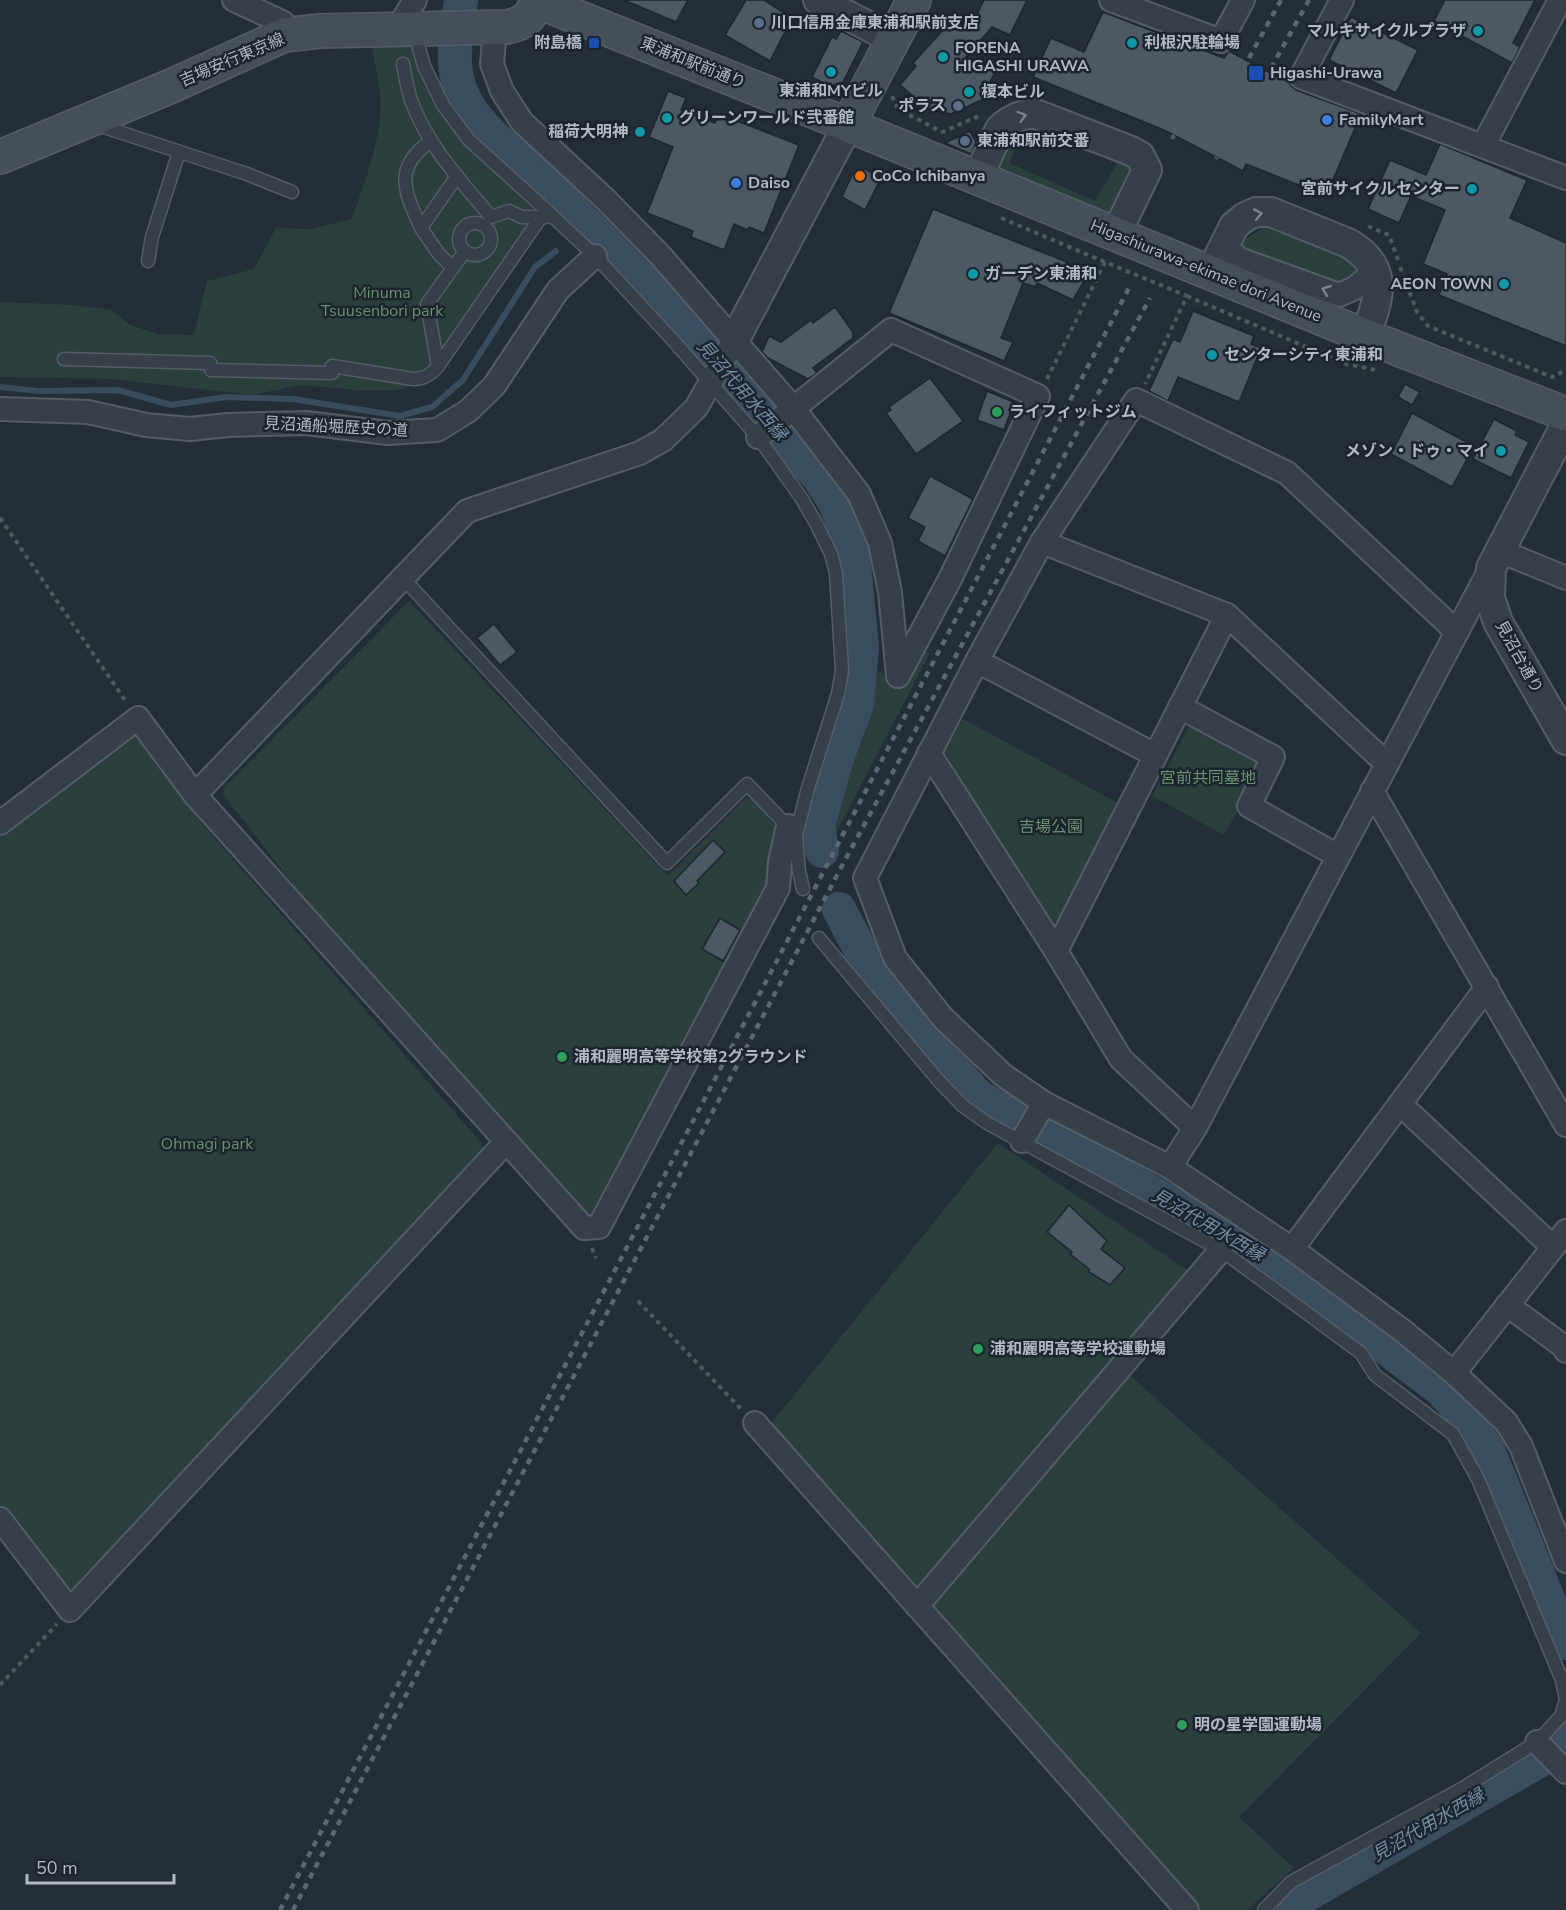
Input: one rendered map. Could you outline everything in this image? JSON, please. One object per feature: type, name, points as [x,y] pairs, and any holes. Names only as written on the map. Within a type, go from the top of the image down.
[{"type":"main road","points":[[848,125],[914,0]]},
{"type":"main road","name":"吉場安行東京線","points":[[0,157],[170,87],[284,35],[416,21],[488,29],[526,22],[536,1]]},
{"type":"main road","name":"東浦和駅前通り","points":[[536,1],[848,125]]},
{"type":"main road","name":"Higashiurawa-ekimae dori Avenue","points":[[848,125],[978,177],[1110,248],[1211,272],[1365,336],[1566,414]]},
{"type":"street","points":[[234,0],[258,5],[282,22],[294,34]]},
{"type":"street","points":[[818,0],[893,39]]},
{"type":"street","points":[[1111,0],[1221,41],[1243,0]]},
{"type":"street","points":[[1342,0],[1301,77],[1566,178]]},
{"type":"street","points":[[1483,146],[1560,0]]},
{"type":"street","points":[[488,29],[492,64],[502,91],[522,122],[660,254],[793,408],[859,494],[880,543],[890,592],[898,676],[950,579],[1038,396],[891,330],[793,408],[758,436]]},
{"type":"street","points":[[978,177],[1000,129],[1006,123],[1033,113],[1131,151],[1140,156],[1147,170],[1110,248]]},
{"type":"street","points":[[195,795],[467,511],[640,453],[663,440],[696,408],[848,125]]},
{"type":"street","points":[[1211,272],[1234,226],[1256,212],[1271,212],[1348,243],[1360,249],[1370,260],[1379,282],[1376,309],[1365,336]]},
{"type":"street","points":[[1226,240],[1229,249],[1239,259],[1339,295],[1355,288],[1375,271]]},
{"type":"street","name":"見沼通船堀歴史の道","points":[[0,409],[88,412],[146,424],[190,429],[228,425],[306,423],[388,433],[437,430],[468,411],[494,386],[558,290],[595,256]]},
{"type":"street","points":[[1457,632],[1287,473],[1136,400],[1042,542],[977,661],[865,878],[895,958],[952,1026],[1003,1075],[1044,1103],[1170,1167],[1292,1249],[1403,1331],[1454,1373],[1506,1422],[1521,1446],[1566,1561]]},
{"type":"street","points":[[1170,1167],[1195,1128],[1566,424]]},
{"type":"street","points":[[1042,542],[1227,615],[1387,764]]},
{"type":"street","points":[[1495,559],[1566,578]]},
{"type":"street","name":"見沼台通り","points":[[1495,559],[1490,598],[1498,622],[1563,729]]},
{"type":"street","points":[[1056,951],[1227,615]]},
{"type":"street","points":[[977,661],[1155,755]]},
{"type":"street","points":[[1180,706],[1273,757],[1249,806],[1338,856]]},
{"type":"street","points":[[0,823],[138,718],[195,795],[584,1228],[599,1227],[778,888],[780,862],[792,830]]},
{"type":"street","points":[[929,753],[1056,951],[1121,1059],[1195,1128]]},
{"type":"street","points":[[1372,791],[1566,1125]]},
{"type":"street","points":[[1292,1249],[1487,987]]},
{"type":"street","points":[[1022,1141],[1044,1103]]},
{"type":"street","points":[[1400,1104],[1559,1239],[1454,1373]]},
{"type":"street","points":[[0,1519],[70,1610],[506,1142]]},
{"type":"street","points":[[917,1606],[1221,1250]]},
{"type":"street","points":[[1507,1305],[1563,1346],[1566,1351]]},
{"type":"street","points":[[755,1423],[1187,1910]]},
{"type":"street","points":[[1537,1742],[1565,1772]]},
{"type":"lane","points":[[416,21],[424,66],[438,95],[469,140],[595,256],[758,436],[802,499],[818,525],[831,554],[836,573],[842,671],[838,694],[792,830],[803,889]]},
{"type":"lane","points":[[64,359],[210,363],[211,370],[332,373],[332,366],[413,379],[422,379],[432,374],[544,217],[522,217],[509,211],[489,221],[474,222],[463,228],[459,240],[465,251],[477,255],[488,249],[492,237],[489,221],[431,141],[411,99],[403,64]]},
{"type":"lane","points":[[87,121],[247,174],[292,192]]},
{"type":"lane","points":[[431,141],[417,151],[406,167],[404,184],[410,206],[421,228],[438,253],[453,267]]},
{"type":"lane","points":[[148,261],[152,237],[179,152]]},
{"type":"lane","points":[[421,228],[456,176]]},
{"type":"lane","points":[[438,366],[427,304],[465,251]]},
{"type":"lane","points":[[402,577],[668,863],[747,784],[792,830]]},
{"type":"lane","points":[[819,938],[938,1080],[963,1106],[987,1123],[1221,1250],[1361,1353],[1375,1375],[1453,1434],[1478,1479],[1562,1680],[1566,1700],[1561,1716],[1537,1742],[1463,1788],[1291,1882],[1264,1910]]},
{"type":"path","points":[[1172,139],[1221,41]]},
{"type":"path","points":[[998,216],[1110,248],[1187,296],[1346,364],[1381,371]]},
{"type":"path","points":[[1358,222],[1389,235],[1417,312],[1428,326],[1552,377],[1566,370]]},
{"type":"path","points":[[1038,396],[1110,248]]},
{"type":"path","points":[[1136,400],[1187,296]]},
{"type":"path","points":[[0,518],[138,718]]},
{"type":"path","points":[[638,1301],[755,1423]]},
{"type":"path","points":[[0,1685],[70,1610]]},
{"type":"green space","name":"Minuma Tsuusenbori park","points":[[371,42],[411,44],[426,83],[447,120],[547,217],[439,375],[400,390],[356,390],[302,385],[252,395],[112,379],[0,377],[0,302],[75,305],[112,310],[130,325],[158,334],[194,335],[207,281],[254,269],[276,228],[310,229],[352,219],[368,173],[379,125],[380,93]]},
{"type":"green space","points":[[1021,131],[1021,138],[1009,163],[1095,201],[1119,160],[1124,157],[1133,174],[1112,215],[990,163],[1000,138]]},
{"type":"green space","points":[[1270,224],[1342,255],[1356,265],[1354,275],[1348,282],[1325,286],[1235,245]]},
{"type":"green space","name":"浦和麗明高等学校第2グラウンド","points":[[409,601],[668,876],[743,800],[752,797],[779,831],[766,894],[595,1215],[588,1217],[305,900],[223,794],[224,788]]},
{"type":"green space","points":[[922,651],[930,653],[836,833],[832,825],[842,788],[862,739],[875,685],[876,669],[901,685]]},
{"type":"green space","name":"吉場公園","points":[[963,719],[1122,805],[1060,925],[1047,924],[944,750]]},
{"type":"green space","name":"宮前共同墓地","points":[[1197,723],[1260,757],[1263,766],[1224,835],[1152,796],[1190,725]]},
{"type":"green space","name":"Ohmagi park","points":[[135,734],[198,819],[485,1147],[71,1598],[0,1505],[0,837]]},
{"type":"green space","name":"浦和麗明高等学校運動場","points":[[998,1143],[1190,1272],[916,1593],[769,1426]]},
{"type":"green space","name":"明の星学園運動場","points":[[1128,1374],[1421,1633],[1239,1817],[1294,1868],[1247,1910],[1201,1910],[930,1608]]},
{"type":"building","points":[[624,0],[688,0],[676,22]]},
{"type":"building","points":[[746,0],[764,0],[792,18],[770,61],[725,35]]},
{"type":"building","points":[[984,0],[1027,0],[1010,35],[992,27],[966,57],[997,68],[988,86],[986,98],[951,114],[929,110],[900,85],[916,66],[913,63],[953,19],[961,27],[964,24],[970,29]]},
{"type":"building","name":"マルキサイクルプラザ","points":[[1445,0],[1535,0],[1513,43],[1520,47],[1512,63],[1434,21]]},
{"type":"building","points":[[1103,12],[1224,58],[1229,51],[1288,80],[1296,90],[1361,114],[1326,196],[1246,164],[1243,171],[1164,130],[1033,77],[1051,38],[1084,52]]},
{"type":"building","points":[[1351,17],[1418,50],[1396,93],[1329,60]]},
{"type":"building","points":[[841,31],[863,42],[843,82],[829,86],[812,77],[832,37],[836,39]]},
{"type":"building","points":[[668,91],[686,98],[681,110],[715,123],[719,114],[799,145],[764,233],[734,224],[724,250],[691,237],[693,231],[647,213],[673,147],[649,137]]},
{"type":"building","points":[[970,131],[976,142],[971,154],[945,143]]},
{"type":"building","points":[[1440,144],[1527,180],[1510,218],[1566,243],[1566,346],[1439,295],[1447,274],[1423,264],[1445,210],[1411,196],[1399,223],[1368,209],[1390,160],[1426,175]]},
{"type":"building","points":[[865,169],[881,178],[865,210],[842,197],[853,173]]},
{"type":"building","name":"ガーデン東浦和","points":[[933,209],[1067,262],[1066,267],[1082,272],[1084,281],[1073,300],[1037,283],[1036,287],[1023,283],[1001,338],[1013,342],[1004,361],[889,313]]},
{"type":"building","points":[[835,307],[853,332],[853,338],[813,368],[817,373],[808,379],[768,358],[762,352],[769,336],[781,342],[811,320],[813,323]]},
{"type":"building","name":"センターシティ東浦和","points":[[1193,311],[1254,336],[1251,344],[1261,348],[1239,402],[1178,377],[1168,401],[1149,391],[1173,339],[1180,342]]},
{"type":"building","points":[[930,378],[963,421],[916,454],[886,413],[891,410],[889,407]]},
{"type":"building","points":[[1405,384],[1420,392],[1412,405],[1398,397]]},
{"type":"building","points":[[987,391],[1014,402],[1004,430],[977,420]]},
{"type":"building","points":[[1412,413],[1474,446],[1452,487],[1391,454]]},
{"type":"building","name":"メゾン・ドゥ・マイ","points":[[1494,419],[1517,431],[1515,435],[1529,442],[1511,478],[1473,459]]},
{"type":"building","points":[[930,476],[973,499],[945,556],[918,541],[925,527],[908,518]]},
{"type":"building","points":[[494,624],[517,652],[500,665],[477,638]]},
{"type":"building","points":[[713,840],[725,852],[686,895],[674,881]]},
{"type":"building","points":[[720,918],[740,930],[723,961],[702,949]]},
{"type":"building","points":[[1069,1205],[1107,1241],[1101,1249],[1125,1268],[1110,1285],[1089,1272],[1089,1269],[1070,1254],[1072,1252],[1047,1232]]},
{"type":"waterway","name":"見沼代用水西縁","points":[[461,0],[455,52],[457,77],[466,102],[480,123],[535,173],[629,266],[685,326],[820,479],[834,501],[852,543],[862,647],[857,704],[837,758],[818,825],[822,851]]},
{"type":"waterway","points":[[0,387],[38,391],[118,390],[171,405],[226,397],[293,399],[400,416],[432,407],[463,380],[535,267],[556,251]]},
{"type":"waterway","name":"見沼代用水西縁","points":[[839,909],[871,970],[918,1029],[979,1097],[1255,1249],[1440,1389],[1467,1419],[1489,1452],[1566,1643]]},
{"type":"waterway","name":"見沼代用水西縁","points":[[1290,1910],[1303,1897],[1539,1761],[1566,1740]]},
{"type":"railway","points":[[1249,58],[1281,0]]},
{"type":"railway","points":[[1271,68],[1309,0]]},
{"type":"railway","points":[[280,1910],[1129,288]]},
{"type":"railway","points":[[293,1910],[844,862],[1150,298]]},
{"type":"place","name":"川口信用金庫東浦和駅前支店","points":[[759,23]]},
{"type":"place","name":"マルキサイクルプラザ","points":[[1478,31]]},
{"type":"place","name":"附島橋","points":[[594,43]]},
{"type":"place","name":"利根沢駐輪場","points":[[1132,43]]},
{"type":"place","name":"FORENA HIGASHI URAWA","points":[[943,57]]},
{"type":"place","name":"東浦和MYビル","points":[[831,72]]},
{"type":"place","name":"Higashi-Urawa","points":[[1256,73]]},
{"type":"place","name":"榎本ビル","points":[[969,92]]},
{"type":"place","name":"ポラス","points":[[958,106]]},
{"type":"place","name":"グリーンワールド弐番館","points":[[667,118]]},
{"type":"place","name":"FamilyMart","points":[[1327,120]]},
{"type":"place","name":"稲荷大明神","points":[[640,132]]},
{"type":"place","name":"東浦和駅前交番","points":[[965,141]]},
{"type":"place","name":"CoCo Ichibanya","points":[[860,176]]},
{"type":"place","name":"Daiso","points":[[736,183]]},
{"type":"place","name":"宮前サイクルセンター","points":[[1472,189]]},
{"type":"place","name":"ガーデン東浦和","points":[[973,274]]},
{"type":"place","name":"AEON TOWN","points":[[1504,284]]},
{"type":"place","name":"センターシティ東浦和","points":[[1212,355]]},
{"type":"place","name":"ライフィットジム","points":[[997,412]]},
{"type":"place","name":"メゾン・ドゥ・マイ","points":[[1501,451]]},
{"type":"place","name":"浦和麗明高等学校第2グラウンド","points":[[562,1057]]},
{"type":"place","name":"浦和麗明高等学校運動場","points":[[978,1349]]},
{"type":"place","name":"明の星学園運動場","points":[[1182,1725]]}]
